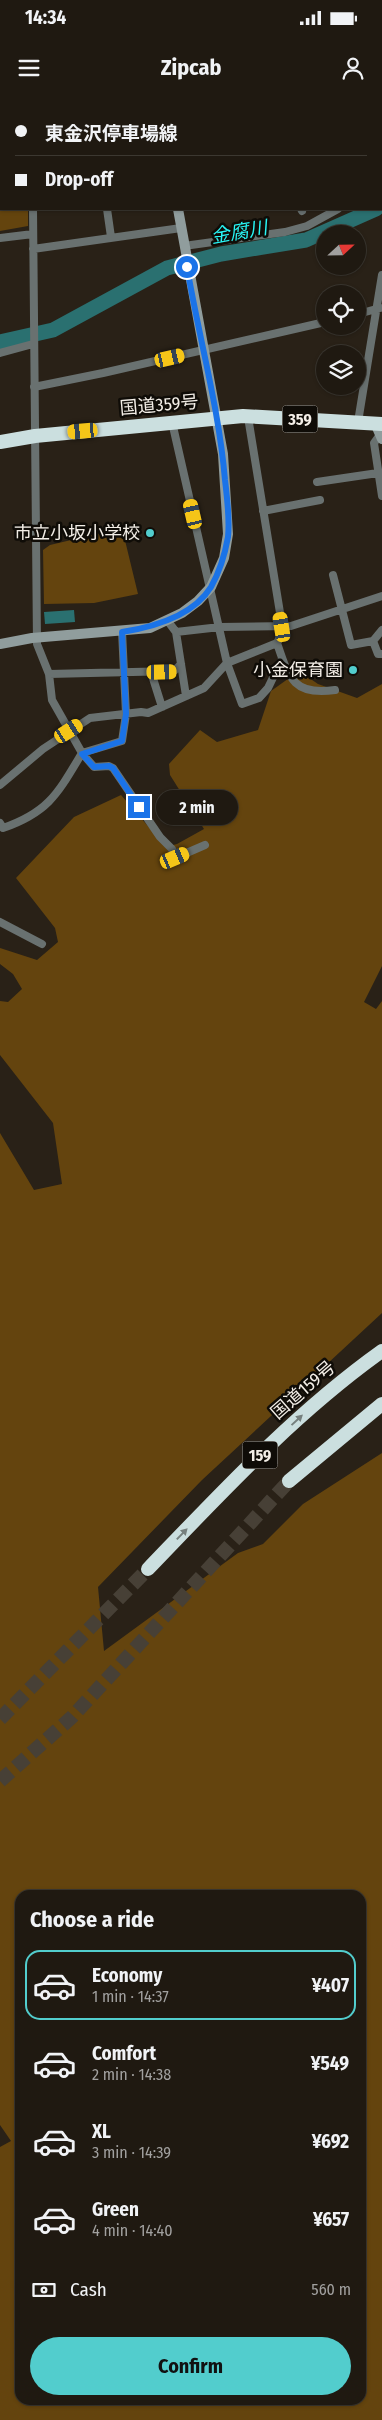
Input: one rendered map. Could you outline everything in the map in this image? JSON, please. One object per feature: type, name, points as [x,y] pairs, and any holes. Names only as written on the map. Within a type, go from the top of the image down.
[{"type":"highway","name":"国道359号","points":[[0,442],[35,436],[248,416],[358,422],[380,430]]},
{"type":"highway","name":"国道159号","points":[[148,1570],[236,1478],[299,1418],[382,1351]]},
{"type":"highway","name":"159","points":[[289,1481],[382,1404]]},
{"type":"street","points":[[34,210],[34,549],[37,644],[49,674],[52,700],[82,754],[94,767],[109,766],[113,768],[160,837],[172,849],[175,858],[205,845]]},
{"type":"street","points":[[107,210],[111,236]]},
{"type":"street","points":[[0,644],[37,638],[122,632],[150,628],[198,601],[210,587],[224,558],[228,534],[223,454],[190,283],[178,210]]},
{"type":"street","points":[[184,249],[285,232],[307,226],[336,210]]},
{"type":"street","points":[[33,248],[181,228]]},
{"type":"street","points":[[0,238],[33,234]]},
{"type":"street","points":[[358,422],[379,309],[382,275]]},
{"type":"street","points":[[366,312],[379,309]]},
{"type":"street","points":[[34,387],[203,351],[316,324]]},
{"type":"street","points":[[0,353],[33,343]]},
{"type":"street","points":[[0,785],[43,749],[90,718],[148,713],[204,688],[227,663],[277,643],[283,631],[248,416]]},
{"type":"street","points":[[172,422],[227,663],[242,704],[259,698],[268,688],[282,659]]},
{"type":"street","points":[[380,430],[374,443],[382,496]]},
{"type":"street","points":[[318,482],[378,473]]},
{"type":"street","points":[[263,511],[320,500]]},
{"type":"street","points":[[333,575],[351,645],[373,641],[382,630]]},
{"type":"street","points":[[176,632],[220,627],[291,626],[382,596]]},
{"type":"street","points":[[167,620],[176,632],[186,696]]},
{"type":"street","points":[[1,827],[15,824],[47,805],[58,793],[82,754],[122,741],[126,714],[122,632]]},
{"type":"street","points":[[373,641],[378,654],[382,654]]},
{"type":"street","points":[[277,643],[282,659],[295,682],[306,691],[335,690]]},
{"type":"street","points":[[49,674],[174,671],[181,664]]},
{"type":"street","points":[[151,672],[162,707]]},
{"type":"street","points":[[0,922],[42,944]]},
{"type":"shaded area","points":[[0,210],[28,210],[28,226],[0,231]]},
{"type":"shaded area","points":[[122,528],[138,594],[94,603],[44,604],[43,550],[50,545]]},
{"type":"shaded area","points":[[299,671],[318,684],[357,698],[382,684],[382,966],[364,1002],[376,1009],[382,1001],[382,1313],[202,1480],[98,1587],[104,1651],[238,1553],[263,1544],[303,1504],[382,1453],[382,2420],[0,2420],[0,2147],[11,2141],[0,2125],[0,1133],[34,1190],[62,1184],[53,1123],[0,1055],[0,1001],[8,1002],[22,989],[13,974],[0,964],[0,948],[37,960],[58,942],[55,928],[16,878],[74,817],[121,795],[166,847],[177,844],[204,829],[170,775],[169,764],[200,730],[217,742],[258,730],[271,691]]},
{"type":"water","points":[[74,610],[75,622],[45,624],[44,612]]},
{"type":"waterway","name":"金腐川","points":[[0,342],[53,330],[167,268],[221,254],[306,240],[374,210]]},
{"type":"tunnel","points":[[0,1781],[72,1717],[289,1481]]},
{"type":"tunnel","points":[[0,1719],[148,1569]]},
{"type":"place","name":"市立小坂小学校","points":[[150,533]]},
{"type":"place","name":"小金保育園","points":[[353,670]]},
{"type":"route","points":[[139,807],[113,768],[109,766],[94,767],[89,764],[82,754],[103,745],[122,741],[126,714],[122,632],[150,628],[182,613],[198,601],[210,587],[224,558],[228,534],[228,506],[223,454],[187,267]]}]
